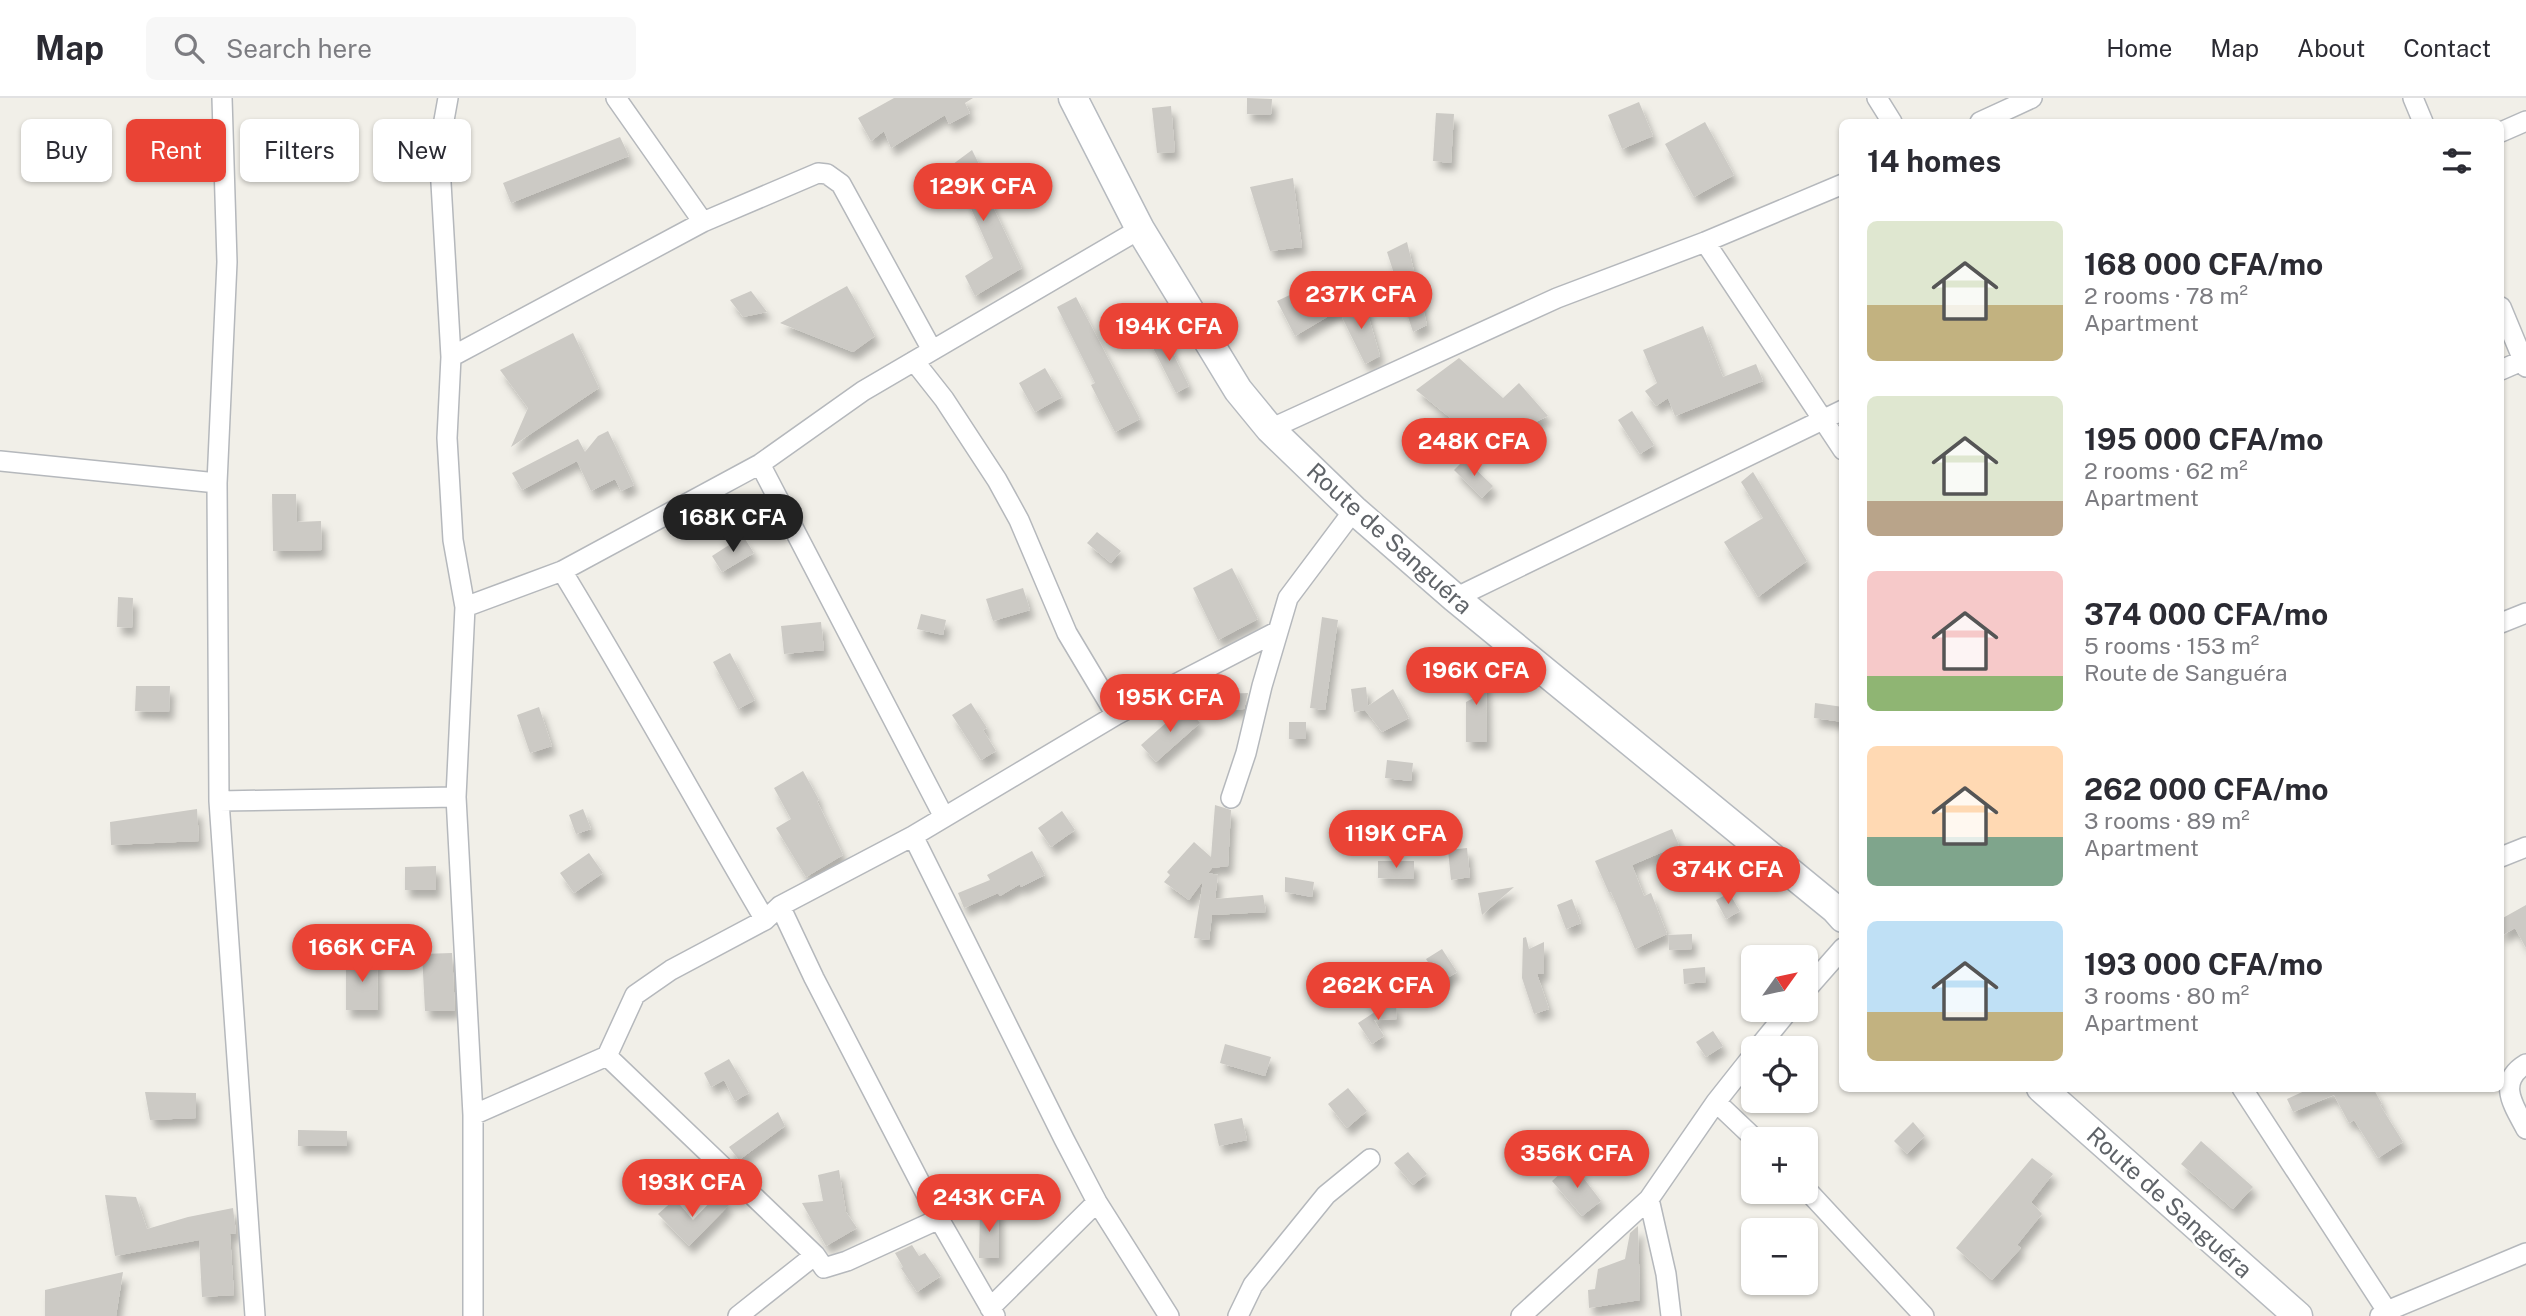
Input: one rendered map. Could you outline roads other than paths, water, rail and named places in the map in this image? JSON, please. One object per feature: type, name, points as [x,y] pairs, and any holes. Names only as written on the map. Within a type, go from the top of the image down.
[{"type":"street","points":[[222,98],[227,262],[217,483],[219,801],[255,1316]]},
{"type":"street","points":[[448,98],[439,148],[451,356],[447,438],[453,540],[465,607],[456,797],[473,1115],[472,1316]]},
{"type":"street","points":[[616,98],[704,222]]},
{"type":"street","name":"Route de Sanguéra","points":[[1073,98],[1140,229],[1238,390],[1270,429],[1354,510],[1455,598],[1839,910]]},
{"type":"street","points":[[1877,98],[1890,119]]},
{"type":"street","points":[[1986,119],[2032,98]]},
{"type":"street","points":[[2413,98],[2422,119]]},
{"type":"street","points":[[2504,131],[2526,121]]},
{"type":"street","points":[[451,356],[704,222],[809,176],[827,174],[841,184],[932,349]]},
{"type":"street","points":[[1270,429],[1557,298],[1705,242],[1839,186]]},
{"type":"street","points":[[465,607],[562,571],[760,464],[863,391],[1140,229]]},
{"type":"street","points":[[1705,242],[1839,444]]},
{"type":"street","points":[[2504,314],[2525,362],[2504,369]]},
{"type":"street","points":[[914,361],[944,399],[1002,489],[1019,520],[1067,634],[1116,715]]},
{"type":"street","points":[[1455,598],[1839,412]]},
{"type":"street","points":[[0,461],[217,483]]},
{"type":"street","points":[[760,464],[944,817]]},
{"type":"street","points":[[1231,798],[1288,598],[1354,510]]},
{"type":"street","points":[[562,571],[636,693],[686,785],[814,978],[939,1219],[992,1312],[1097,1202]]},
{"type":"street","points":[[2504,622],[2526,613]]},
{"type":"street","points":[[473,1115],[607,1056],[635,995],[671,970],[913,836],[1116,715],[1278,631]]},
{"type":"street","points":[[219,801],[456,797]]},
{"type":"street","points":[[913,836],[1097,1202],[1169,1316]]},
{"type":"street","points":[[2504,856],[2526,847]]},
{"type":"street","points":[[1818,976],[1839,953]]},
{"type":"street","points":[[1768,1036],[1779,1022]]},
{"type":"street","points":[[607,1056],[815,1255],[824,1268],[847,1261],[939,1219]]},
{"type":"street","points":[[2526,1064],[2515,1073],[2509,1086],[2511,1100],[2526,1129]]},
{"type":"street","points":[[1521,1316],[1649,1199],[1741,1070]]},
{"type":"street","name":"Route de Sanguéra","points":[[2046,1092],[2298,1316]]},
{"type":"street","points":[[2245,1092],[2384,1313],[2526,1253]]},
{"type":"street","points":[[1716,1102],[1742,1127]]},
{"type":"street","points":[[1238,1316],[1253,1285],[1326,1195],[1370,1159]]},
{"type":"street","points":[[1649,1199],[1666,1274],[1671,1316]]},
{"type":"street","points":[[1818,1202],[1924,1316]]},
{"type":"street","points":[[738,1316],[815,1255]]}]
